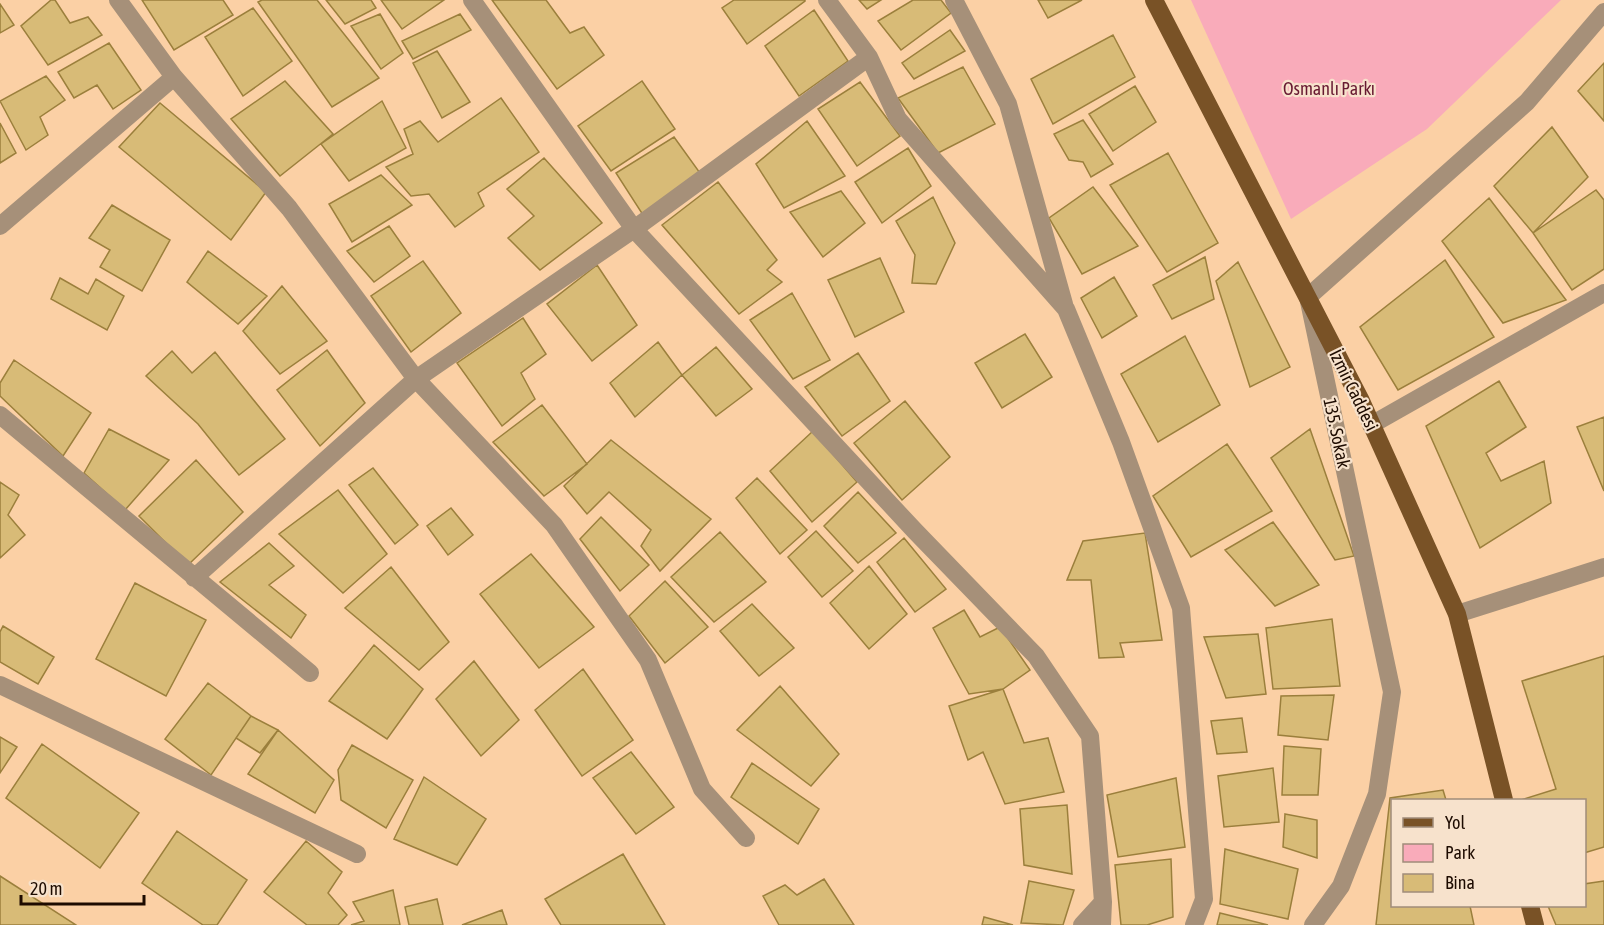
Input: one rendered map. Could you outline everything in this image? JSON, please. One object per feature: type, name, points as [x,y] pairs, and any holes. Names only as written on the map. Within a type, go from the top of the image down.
[{"type":"main road","name":"İzmir Caddesi","points":[[1154,0],[1308,297],[1371,425],[1457,614],[1503,799]]},
{"type":"main road","points":[[1530,907],[1535,925]]},
{"type":"street","points":[[118,0],[174,77],[289,208],[416,379],[554,525],[648,660],[702,789],[746,838]]},
{"type":"street","points":[[472,0],[634,229],[915,531],[1036,656],[1090,736],[1103,903],[1102,925]]},
{"type":"street","points":[[826,0],[869,57],[898,119],[1066,309]]},
{"type":"street","points":[[954,0],[1008,104],[1034,204],[1066,309],[1121,442],[1181,608],[1204,899],[1194,925]]},
{"type":"street","points":[[1308,297],[1527,102],[1604,12]]},
{"type":"street","points":[[194,578],[416,379],[634,229],[869,57]]},
{"type":"street","points":[[0,226],[174,77]]},
{"type":"street","points":[[1371,425],[1604,292]]},
{"type":"street","name":"135. Sokak","points":[[1308,297],[1392,692],[1377,794],[1341,886],[1313,925]]},
{"type":"street","points":[[0,416],[310,673]]},
{"type":"street","points":[[1457,614],[1604,567]]},
{"type":"street","points":[[0,685],[357,854]]},
{"type":"street","points":[[1082,925],[1103,903]]},
{"type":"green space","name":"Osmanlı Parkı","points":[[1191,0],[1561,0],[1427,129],[1291,219]]},
{"type":"building","points":[[51,0],[55,0],[70,23],[88,17],[102,35],[48,65],[21,26]]},
{"type":"building","points":[[142,0],[223,0],[233,15],[174,50]]},
{"type":"building","points":[[262,0],[317,0],[379,78],[332,107],[258,2]]},
{"type":"building","points":[[326,0],[371,0],[376,8],[345,24]]},
{"type":"building","points":[[381,0],[444,0],[402,29]]},
{"type":"building","points":[[492,0],[546,0],[570,33],[584,27],[604,55],[557,89]]},
{"type":"building","points":[[734,0],[805,1],[747,44],[722,8]]},
{"type":"building","points":[[859,0],[881,0],[867,9]]},
{"type":"building","points":[[913,0],[941,0],[951,13],[901,50],[878,21]]},
{"type":"building","points":[[1038,0],[1082,0],[1048,18]]},
{"type":"building","points":[[0,4],[14,25],[0,33]]},
{"type":"building","points":[[253,8],[292,61],[243,96],[205,37]]},
{"type":"building","points":[[814,10],[848,61],[799,96],[765,46]]},
{"type":"building","points":[[380,14],[403,53],[381,69],[351,26]]},
{"type":"building","points":[[460,14],[471,30],[413,59],[402,41]]},
{"type":"building","points":[[950,30],[965,51],[914,79],[902,63]]},
{"type":"building","points":[[1113,35],[1135,77],[1053,124],[1031,79]]},
{"type":"building","points":[[109,43],[141,90],[113,109],[97,85],[74,98],[58,72]]},
{"type":"building","points":[[437,51],[470,102],[442,118],[413,63]]},
{"type":"building","points":[[1604,63],[1604,121],[1578,91]]},
{"type":"building","points":[[963,67],[995,124],[938,153],[898,98]]},
{"type":"building","points":[[46,76],[65,100],[40,117],[48,135],[26,150],[0,101]]},
{"type":"building","points":[[285,81],[333,134],[280,176],[231,119]]},
{"type":"building","points":[[642,81],[675,129],[611,171],[578,126]]},
{"type":"building","points":[[860,82],[900,136],[857,166],[818,109]]},
{"type":"building","points":[[1135,86],[1156,122],[1113,151],[1089,114]]},
{"type":"building","points":[[501,98],[539,152],[478,193],[484,206],[455,227],[429,194],[411,196],[386,167],[413,154],[404,129],[420,121],[438,142]]},
{"type":"building","points":[[382,101],[406,148],[349,181],[321,144]]},
{"type":"building","points":[[160,103],[266,192],[231,240],[119,147]]},
{"type":"building","points":[[1083,120],[1113,164],[1091,177],[1083,162],[1069,160],[1054,134]]},
{"type":"building","points":[[807,121],[845,176],[784,208],[756,164]]},
{"type":"building","points":[[0,123],[16,153],[0,163]]},
{"type":"building","points":[[1552,127],[1588,177],[1533,233],[1494,186]]},
{"type":"building","points":[[674,137],[700,173],[643,215],[616,173]]},
{"type":"building","points":[[908,148],[931,186],[882,223],[855,182]]},
{"type":"building","points":[[1168,153],[1218,243],[1167,272],[1110,185]]},
{"type":"building","points":[[544,158],[602,223],[540,270],[508,238],[534,216],[507,189]]},
{"type":"building","points":[[381,175],[412,205],[352,242],[329,204]]},
{"type":"building","points":[[718,182],[777,260],[767,270],[782,282],[739,314],[662,225]]},
{"type":"building","points":[[1093,187],[1138,246],[1082,274],[1049,218]]},
{"type":"building","points":[[1596,190],[1604,200],[1604,269],[1572,290],[1533,233]]},
{"type":"building","points":[[841,191],[865,223],[823,257],[790,212]]},
{"type":"building","points":[[933,197],[955,243],[936,284],[912,283],[915,255],[896,221]]},
{"type":"building","points":[[1489,198],[1566,300],[1503,323],[1442,241]]},
{"type":"building","points":[[112,205],[170,240],[142,291],[100,267],[110,250],[89,238]]},
{"type":"building","points":[[389,226],[410,256],[374,282],[347,251]]},
{"type":"building","points":[[208,251],[267,296],[238,324],[187,282]]},
{"type":"building","points":[[1205,257],[1214,299],[1172,319],[1153,285]]},
{"type":"building","points":[[880,258],[904,312],[855,337],[828,280]]},
{"type":"building","points":[[1445,260],[1494,337],[1398,390],[1360,327]]},
{"type":"building","points":[[423,261],[461,313],[411,352],[371,296]]},
{"type":"building","points":[[1238,262],[1290,367],[1250,387],[1216,281]]},
{"type":"building","points":[[597,265],[637,325],[592,361],[547,304]]},
{"type":"building","points":[[1114,277],[1137,316],[1102,338],[1081,298]]},
{"type":"building","points":[[60,278],[88,294],[96,279],[124,296],[107,330],[51,299]]},
{"type":"building","points":[[282,286],[327,341],[280,374],[243,331]]},
{"type":"building","points":[[792,293],[830,360],[793,379],[750,320]]},
{"type":"building","points":[[523,318],[546,354],[521,373],[535,399],[502,426],[457,363]]},
{"type":"building","points":[[1025,334],[1052,377],[1002,408],[975,363]]},
{"type":"building","points":[[1185,336],[1220,405],[1158,442],[1121,374]]},
{"type":"building","points":[[658,342],[682,375],[635,417],[610,383]]},
{"type":"building","points":[[716,347],[752,389],[716,416],[682,375]]},
{"type":"building","points":[[327,350],[365,403],[320,446],[277,390]]},
{"type":"building","points":[[172,351],[192,373],[215,352],[285,439],[239,475],[198,424],[146,376]]},
{"type":"building","points":[[858,353],[890,401],[842,436],[805,387]]},
{"type":"building","points":[[14,360],[91,413],[63,456],[0,396],[0,383]]},
{"type":"building","points":[[1499,381],[1526,427],[1486,453],[1501,481],[1544,461],[1551,503],[1480,548],[1426,426]]},
{"type":"building","points":[[905,401],[950,457],[902,500],[854,443]]},
{"type":"building","points":[[542,405],[587,464],[544,496],[493,442]]},
{"type":"building","points":[[1604,417],[1604,491],[1577,427]]},
{"type":"building","points":[[109,429],[169,460],[125,510],[84,473]]},
{"type":"building","points":[[1310,429],[1354,556],[1335,560],[1271,458]]},
{"type":"building","points":[[813,431],[857,482],[812,522],[770,471]]},
{"type":"building","points":[[611,440],[711,519],[660,571],[641,546],[651,530],[609,492],[587,514],[564,486]]},
{"type":"building","points":[[1227,444],[1272,511],[1191,557],[1153,496]]},
{"type":"building","points":[[196,460],[243,512],[188,565],[139,516]]},
{"type":"building","points":[[373,468],[418,525],[395,544],[349,485]]},
{"type":"building","points":[[757,478],[807,530],[780,554],[736,498]]},
{"type":"building","points":[[0,482],[19,495],[8,515],[25,535],[0,558]]},
{"type":"building","points":[[338,490],[387,554],[343,593],[279,534]]},
{"type":"building","points":[[858,492],[896,533],[858,563],[824,526]]},
{"type":"building","points":[[451,508],[473,535],[448,555],[427,526]]},
{"type":"building","points":[[601,517],[649,565],[620,591],[580,539]]},
{"type":"building","points":[[1273,522],[1319,585],[1275,606],[1225,550]]},
{"type":"building","points":[[816,531],[853,571],[822,597],[788,557]]},
{"type":"building","points":[[720,532],[766,582],[714,622],[671,577]]},
{"type":"building","points":[[1145,533],[1162,640],[1120,643],[1124,657],[1099,658],[1091,580],[1067,580],[1083,541]]},
{"type":"building","points":[[904,538],[946,589],[915,612],[877,562]]},
{"type":"building","points":[[269,543],[294,566],[269,585],[306,615],[291,638],[220,582]]},
{"type":"building","points":[[531,554],[594,627],[539,668],[480,594]]},
{"type":"building","points":[[869,566],[907,614],[869,649],[830,603]]},
{"type":"building","points":[[391,567],[449,642],[419,670],[345,608]]},
{"type":"building","points":[[665,581],[708,627],[665,663],[629,616]]},
{"type":"building","points":[[135,583],[206,620],[166,696],[96,659]]},
{"type":"building","points":[[752,604],[794,648],[759,676],[720,631]]},
{"type":"building","points":[[964,610],[980,637],[1000,627],[1030,670],[1003,689],[969,694],[933,628]]},
{"type":"building","points":[[1332,619],[1340,686],[1273,689],[1266,628]]},
{"type":"building","points":[[3,626],[54,657],[38,684],[0,662],[0,632]]},
{"type":"building","points":[[1258,634],[1266,694],[1226,698],[1204,637]]},
{"type":"building","points":[[374,645],[423,689],[387,739],[329,701]]},
{"type":"building","points":[[1604,656],[1604,847],[1586,852],[1586,799],[1524,799],[1556,789],[1522,681]]},
{"type":"building","points":[[474,661],[519,720],[481,756],[436,699]]},
{"type":"building","points":[[583,669],[633,740],[582,776],[535,710]]},
{"type":"building","points":[[208,683],[251,716],[211,775],[165,739]]},
{"type":"building","points":[[780,686],[839,754],[811,786],[737,730]]},
{"type":"building","points":[[1003,689],[1024,743],[1048,738],[1064,792],[1005,804],[983,752],[968,760],[949,706]]},
{"type":"building","points":[[1334,695],[1328,740],[1278,735],[1281,696]]},
{"type":"building","points":[[251,716],[278,730],[260,753],[236,738]]},
{"type":"building","points":[[1242,718],[1247,752],[1217,754],[1211,721]]},
{"type":"building","points":[[278,730],[334,780],[315,813],[248,774]]},
{"type":"building","points":[[0,737],[17,747],[0,773]]},
{"type":"building","points":[[42,744],[139,813],[100,868],[6,798]]},
{"type":"building","points":[[352,745],[413,780],[386,828],[341,800],[338,770]]},
{"type":"building","points":[[1284,746],[1321,749],[1318,795],[1282,795]]},
{"type":"building","points":[[631,752],[674,807],[636,834],[593,778]]},
{"type":"building","points":[[752,763],[819,809],[798,844],[731,797]]},
{"type":"building","points":[[1273,768],[1279,822],[1224,827],[1218,776]]},
{"type":"building","points":[[424,777],[486,819],[457,865],[394,839]]},
{"type":"building","points":[[1176,778],[1185,847],[1118,857],[1107,795]]},
{"type":"building","points":[[1443,790],[1446,799],[1391,799],[1391,907],[1470,907],[1474,925],[1376,925],[1390,798]]},
{"type":"building","points":[[1067,805],[1072,874],[1024,865],[1020,809]]},
{"type":"building","points":[[1285,814],[1317,820],[1317,858],[1283,847]]},
{"type":"building","points":[[177,831],[247,880],[217,925],[203,925],[142,883]]},
{"type":"building","points":[[306,841],[342,872],[328,893],[347,915],[338,925],[307,925],[264,892]]},
{"type":"building","points":[[1225,849],[1298,869],[1288,919],[1220,904]]},
{"type":"building","points":[[623,854],[665,925],[561,925],[545,899]]},
{"type":"building","points":[[1171,859],[1173,917],[1147,925],[1121,925],[1115,865]]},
{"type":"building","points":[[0,876],[76,925],[0,925]]},
{"type":"building","points":[[824,879],[854,925],[779,925],[763,896],[785,885],[797,895]]},
{"type":"building","points":[[1029,881],[1074,890],[1063,925],[1021,923]]},
{"type":"building","points":[[1604,881],[1604,925],[1556,925],[1548,907],[1586,907],[1586,884]]},
{"type":"building","points":[[393,890],[400,925],[351,925],[364,921],[353,902]]},
{"type":"building","points":[[437,899],[443,925],[409,925],[405,907]]},
{"type":"building","points":[[502,910],[507,925],[462,925]]},
{"type":"building","points":[[1220,913],[1268,925],[1217,925]]},
{"type":"building","points":[[984,917],[1013,925],[982,925]]}]
